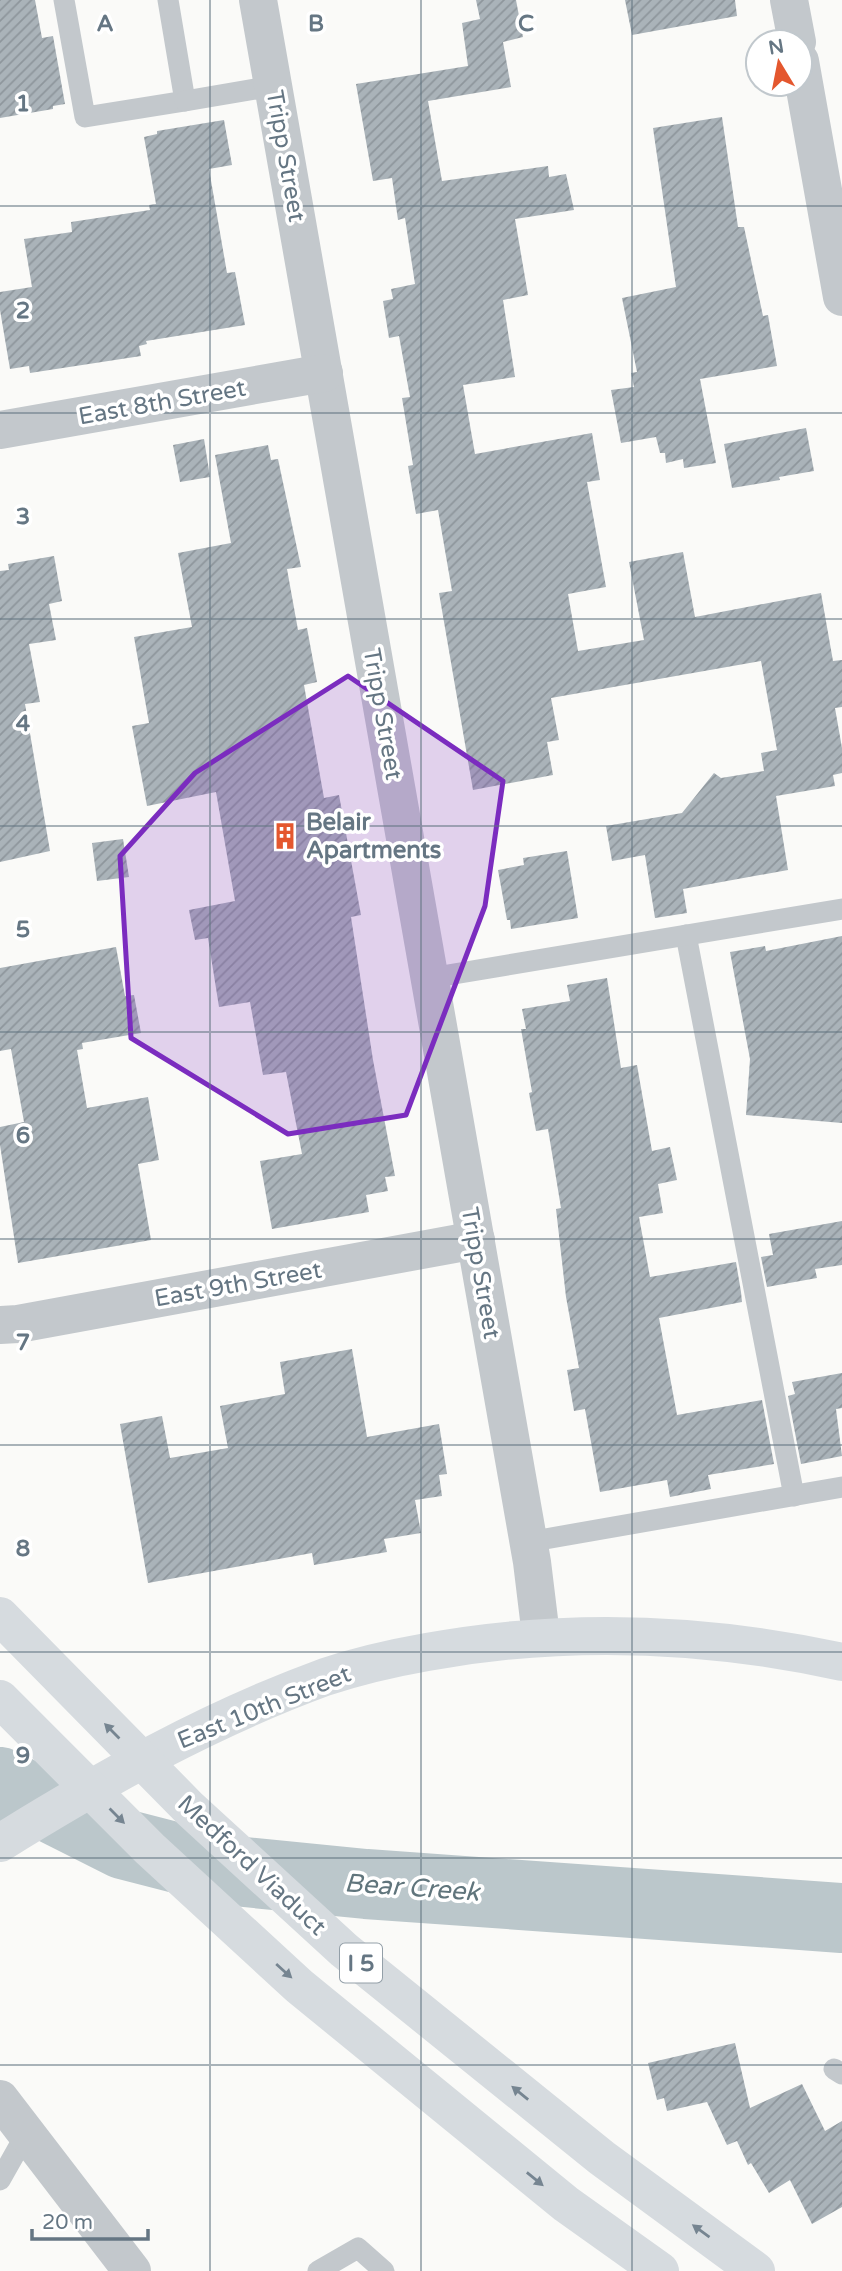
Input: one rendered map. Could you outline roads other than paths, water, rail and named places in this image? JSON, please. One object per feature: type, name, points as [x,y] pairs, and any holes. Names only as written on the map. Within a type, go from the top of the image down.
[{"type":"main road","name":"Medford Viaduct","points":[[0,1616],[189,1808],[344,1950],[601,2158],[756,2271]]},
{"type":"main road","name":"East 10th Street","points":[[0,1843],[110,1778],[197,1731],[327,1676],[396,1658],[475,1643],[541,1636],[648,1636],[779,1648],[842,1662]]},
{"type":"main road","name":"I 5","points":[[0,1699],[150,1849],[299,1986],[566,2204],[660,2271]]},
{"type":"street","name":"Tripp Street","points":[[258,0],[528,1542],[541,1636]]},
{"type":"street","points":[[789,0],[794,28]]},
{"type":"street","points":[[807,98],[842,293]]},
{"type":"street","name":"East 8th Street","points":[[0,430],[324,373]]},
{"type":"street","name":"East 9th Street","points":[[0,1325],[18,1324],[475,1240]]},
{"type":"street","points":[[0,2099],[132,2271]]},
{"type":"lane","points":[[64,0],[85,117],[273,86]]},
{"type":"lane","points":[[168,0],[185,101]]},
{"type":"lane","points":[[430,978],[842,909]]},
{"type":"lane","points":[[686,935],[794,1496]]},
{"type":"lane","points":[[528,1542],[842,1487]]},
{"type":"lane","points":[[0,2180],[26,2134]]},
{"type":"lane","points":[[318,2271],[358,2248],[384,2271]]},
{"type":"waterway","name":"Bear Creek","points":[[0,1782],[123,1844],[224,1870],[366,1884],[842,1918]]},
{"type":"place","name":"Belair Apartments","points":[[285,836]]}]
